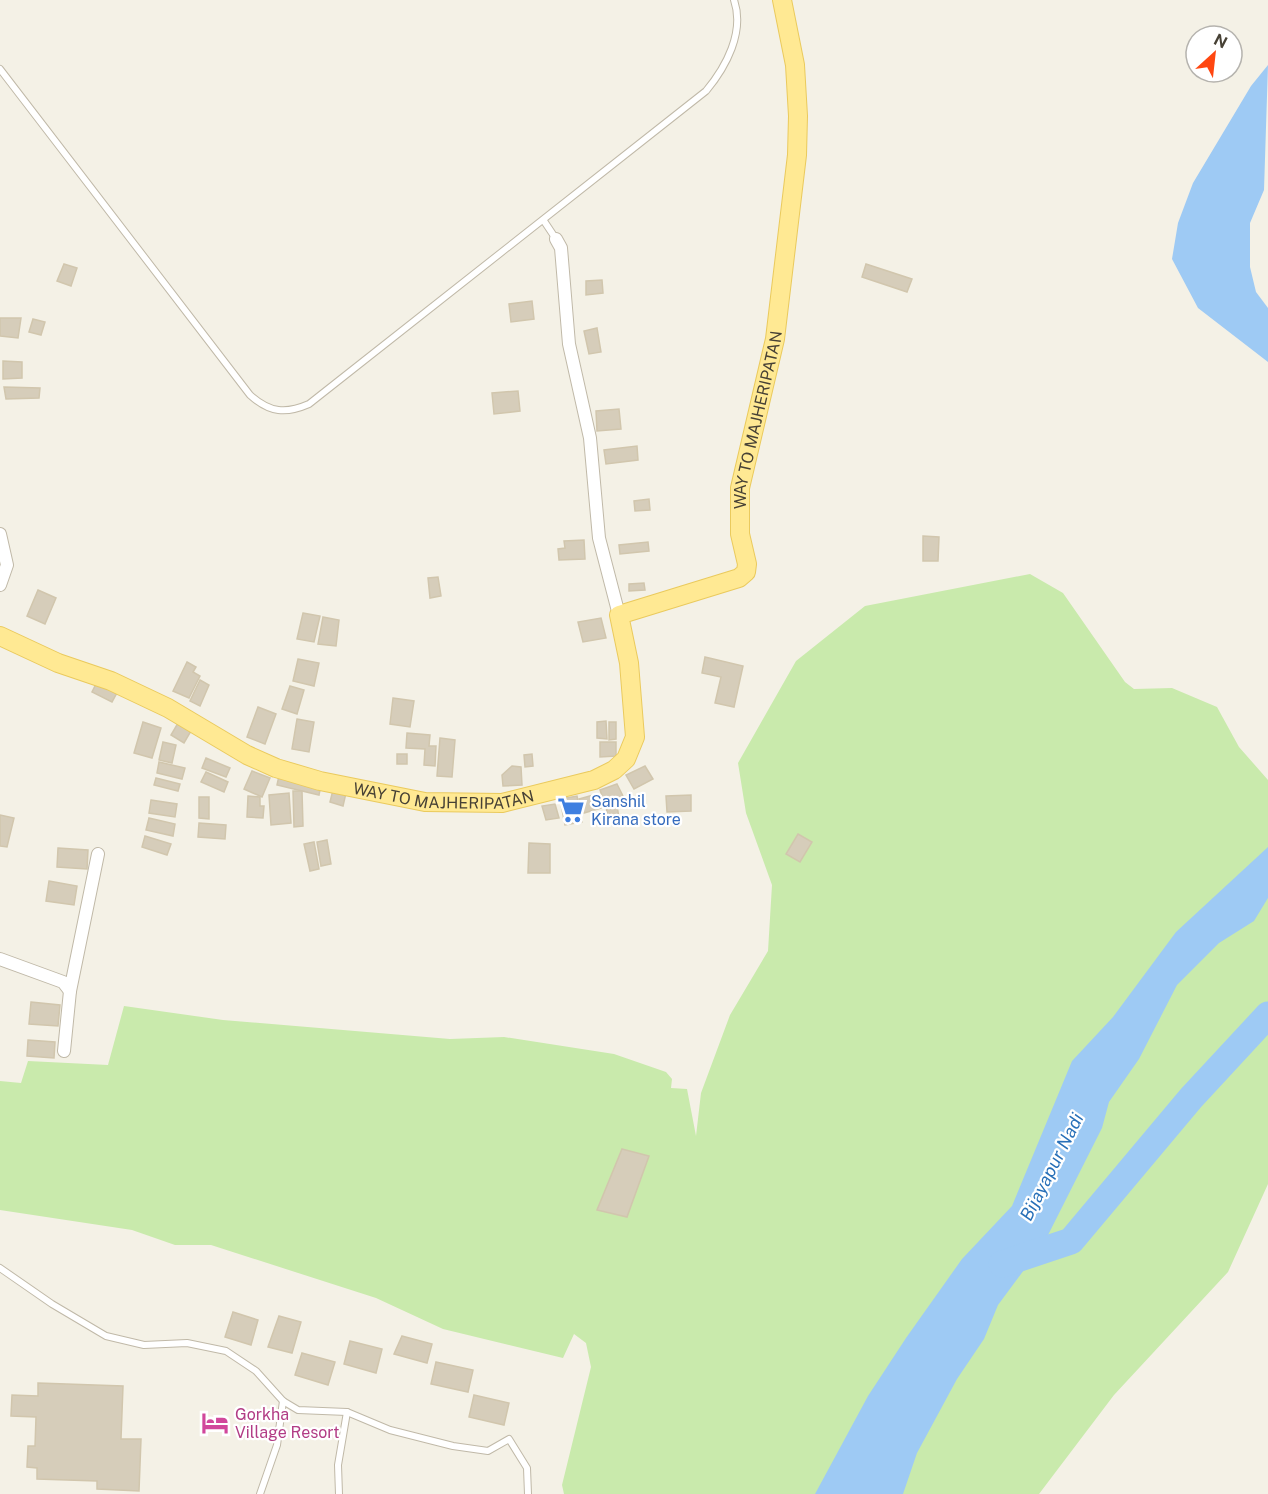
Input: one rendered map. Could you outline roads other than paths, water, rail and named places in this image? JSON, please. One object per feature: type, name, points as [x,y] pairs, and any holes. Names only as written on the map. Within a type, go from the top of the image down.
[{"type":"main road","name":"WAY TO MAJHERIPATAN","points":[[0,636],[58,663],[111,681],[168,708],[247,755],[276,768],[320,781],[425,802],[502,803],[594,780],[614,770],[626,759],[635,736],[629,663],[619,615],[739,578],[746,572],[747,564],[740,534],[740,488],[775,339],[797,155],[798,116],[795,64],[782,0]]},
{"type":"street","points":[[556,239],[561,248],[569,344],[590,438],[599,538],[619,615]]},
{"type":"street","points":[[0,534],[8,565],[0,585]]},
{"type":"street","points":[[64,1050],[70,991],[98,854]]},
{"type":"street","points":[[0,959],[63,982],[70,991]]},
{"type":"lane","points":[[0,69],[250,395],[261,405],[275,411],[291,411],[309,404],[706,91],[719,76],[728,58],[737,19],[734,0]]},
{"type":"lane","points":[[544,221],[556,239]]},
{"type":"lane","points":[[0,1268],[52,1304],[106,1336],[144,1345],[187,1343],[226,1351],[256,1371],[283,1401],[298,1410],[347,1412],[390,1430],[453,1446],[488,1450],[509,1438],[527,1468],[528,1494]]},
{"type":"lane","points":[[260,1494],[277,1445],[283,1401]]},
{"type":"lane","points":[[339,1494],[338,1465],[347,1412]]},
{"type":"water","points":[[1268,65],[1264,190],[1250,223],[1250,267],[1256,292],[1268,308],[1268,362],[1198,308],[1172,259],[1178,223],[1193,183],[1251,86]]},
{"type":"water","name":"Bijayapur Nadi","points":[[1268,847],[1268,898],[1254,921],[1219,943],[1177,985],[1139,1059],[1109,1102],[1102,1128],[1044,1243],[998,1305],[984,1339],[957,1379],[917,1453],[903,1494],[815,1494],[868,1396],[906,1338],[962,1259],[1012,1206],[1072,1061],[1113,1017],[1176,932]]},
{"type":"waterway","points":[[1002,1264],[1071,1241],[1191,1098],[1268,1015]]},
{"type":"place","name":"Sanshil Kirana store","points":[[571,810]]},
{"type":"place","name":"Gorkha Village Resort","points":[[215,1423]]}]
